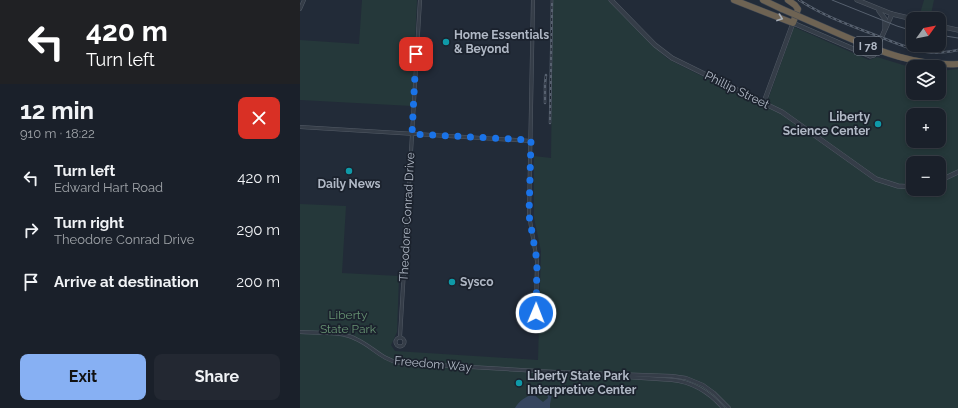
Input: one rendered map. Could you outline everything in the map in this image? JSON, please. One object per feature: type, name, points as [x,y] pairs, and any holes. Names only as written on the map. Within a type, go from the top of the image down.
[{"type":"highway","points":[[734,0],[793,23],[798,9],[788,0]]},
{"type":"highway","name":"I 78","points":[[763,0],[894,52],[924,59],[958,60]]},
{"type":"highway","name":"I 78","points":[[772,0],[783,7],[872,48],[896,57],[932,64],[958,64]]},
{"type":"street","points":[[300,9],[304,0]]},
{"type":"street","name":"Theodore Conrad Drive","points":[[400,337],[420,0]]},
{"type":"street","points":[[533,0],[529,215],[537,261],[536,313]]},
{"type":"street","name":"Phillip Street","points":[[611,0],[656,45],[672,58],[764,102],[788,116],[876,179],[898,186],[906,187]]},
{"type":"street","points":[[856,0],[906,18]]},
{"type":"street","points":[[876,8],[886,18],[884,34]]},
{"type":"street","points":[[764,102],[793,23],[869,56],[874,54],[892,14]]},
{"type":"street","points":[[946,27],[958,30]]},
{"type":"street","points":[[300,127],[531,140]]},
{"type":"street","points":[[946,178],[958,172]]},
{"type":"street","name":"Freedom Way","points":[[300,332],[353,337],[383,357],[400,363],[663,375],[686,378],[710,390],[729,408]]},
{"type":"street","name":"Freedom Way","points":[[572,372],[679,381],[703,390],[723,408]]},
{"type":"green space","points":[[362,0],[417,0],[412,106],[300,100],[300,40],[359,44]]},
{"type":"green space","name":"Liberty State Park","points":[[553,0],[608,0],[668,59],[765,108],[794,27],[869,60],[877,57],[906,66],[906,100],[946,100],[946,70],[958,69],[958,408],[300,408],[300,204],[346,206],[342,273],[399,276],[397,332],[391,345],[395,351],[538,360],[541,251],[534,218],[534,156],[551,158]]},
{"type":"green space","points":[[924,0],[934,0],[931,12],[920,12]]},
{"type":"water","points":[[547,387],[553,389],[550,408],[515,408],[518,403],[527,396],[533,394],[543,402],[548,398]]},
{"type":"tram line","points":[[832,0],[906,29]]},
{"type":"tram line","points":[[946,36],[958,38]]},
{"type":"railway","points":[[550,123],[552,0]]},
{"type":"railway","points":[[799,0],[839,21],[909,48],[935,53],[958,50]]},
{"type":"railway","points":[[545,103],[546,75]]},
{"type":"place","name":"Home Essentials & Beyond","points":[[446,42]]},
{"type":"place","name":"Liberty Science Center","points":[[878,124]]},
{"type":"place","name":"Daily News","points":[[349,171]]},
{"type":"place","name":"Sysco","points":[[452,282]]},
{"type":"place","name":"Liberty State Park Interpretive Center","points":[[519,383]]},
{"type":"route","points":[[416,54],[412,134],[531,140],[529,215],[537,261],[536,313]]}]
